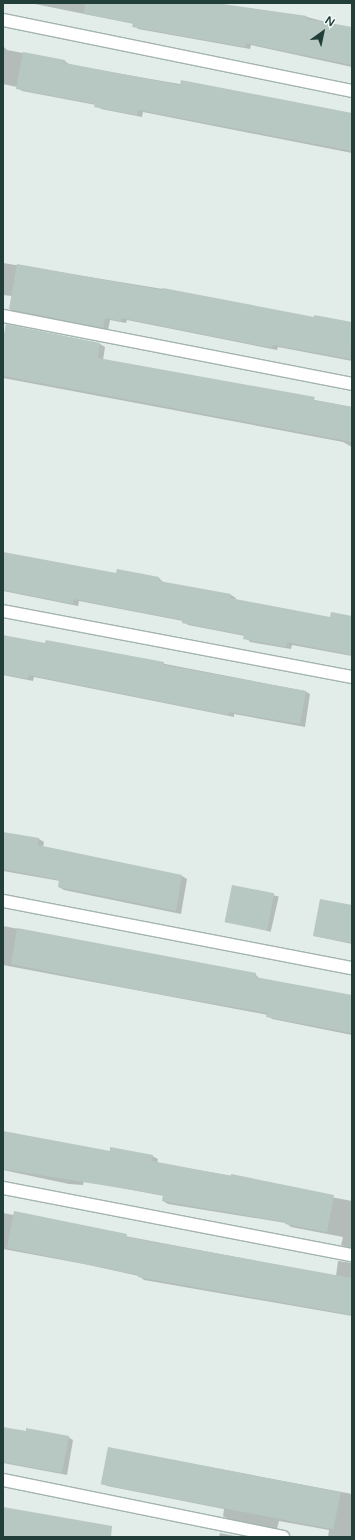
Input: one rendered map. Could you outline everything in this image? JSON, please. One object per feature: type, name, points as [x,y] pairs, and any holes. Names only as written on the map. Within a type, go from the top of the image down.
[{"type":"street","points":[[3,20],[352,91]]},
{"type":"street","points":[[3,316],[352,384]]},
{"type":"street","points":[[3,611],[352,677]]},
{"type":"street","points":[[3,901],[352,968]]},
{"type":"street","points":[[3,1188],[352,1255]]},
{"type":"street","points":[[3,1480],[283,1537]]},
{"type":"building","points":[[85,3],[216,3],[307,16],[307,19],[352,27],[352,65],[246,43],[245,47],[132,27],[133,23],[84,14]]},
{"type":"building","points":[[23,52],[65,60],[65,63],[180,85],[181,80],[352,113],[352,151],[138,110],[137,115],[94,107],[95,104],[16,89]]},
{"type":"building","points":[[17,264],[162,290],[163,288],[314,317],[314,315],[352,322],[350,359],[273,345],[272,348],[122,318],[121,321],[105,318],[103,328],[9,309]]},
{"type":"building","points":[[6,324],[100,343],[98,358],[315,397],[314,400],[352,407],[352,442],[3,376],[3,339]]},
{"type":"building","points":[[3,552],[116,573],[117,569],[159,577],[159,581],[231,594],[230,598],[330,617],[331,612],[352,616],[352,655],[287,642],[286,647],[243,639],[244,635],[182,623],[182,620],[74,599],[73,604],[3,590]]},
{"type":"building","points":[[3,635],[45,643],[46,640],[164,662],[164,665],[306,691],[300,724],[229,712],[228,715],[29,675],[28,679],[3,674]]},
{"type":"building","points":[[3,832],[39,838],[38,845],[182,875],[176,911],[58,887],[59,880],[3,869]]},
{"type":"building","points":[[232,885],[274,893],[267,931],[225,922]]},
{"type":"building","points":[[320,899],[352,905],[352,943],[313,936]]},
{"type":"building","points":[[17,928],[256,973],[255,977],[352,995],[352,1033],[266,1017],[267,1013],[147,992],[11,964]]},
{"type":"building","points":[[3,1131],[110,1151],[110,1147],[153,1155],[152,1161],[231,1176],[231,1174],[334,1195],[327,1232],[285,1224],[285,1222],[162,1201],[163,1195],[3,1169]]},
{"type":"building","points":[[14,1211],[127,1234],[126,1237],[352,1278],[352,1315],[138,1277],[138,1275],[7,1248]]},
{"type":"building","points":[[3,1427],[26,1431],[26,1428],[69,1436],[62,1473],[3,1462]]},
{"type":"building","points":[[108,1447],[341,1492],[333,1530],[101,1484]]},
{"type":"building","points":[[3,1507],[112,1526],[111,1537],[3,1537]]}]
